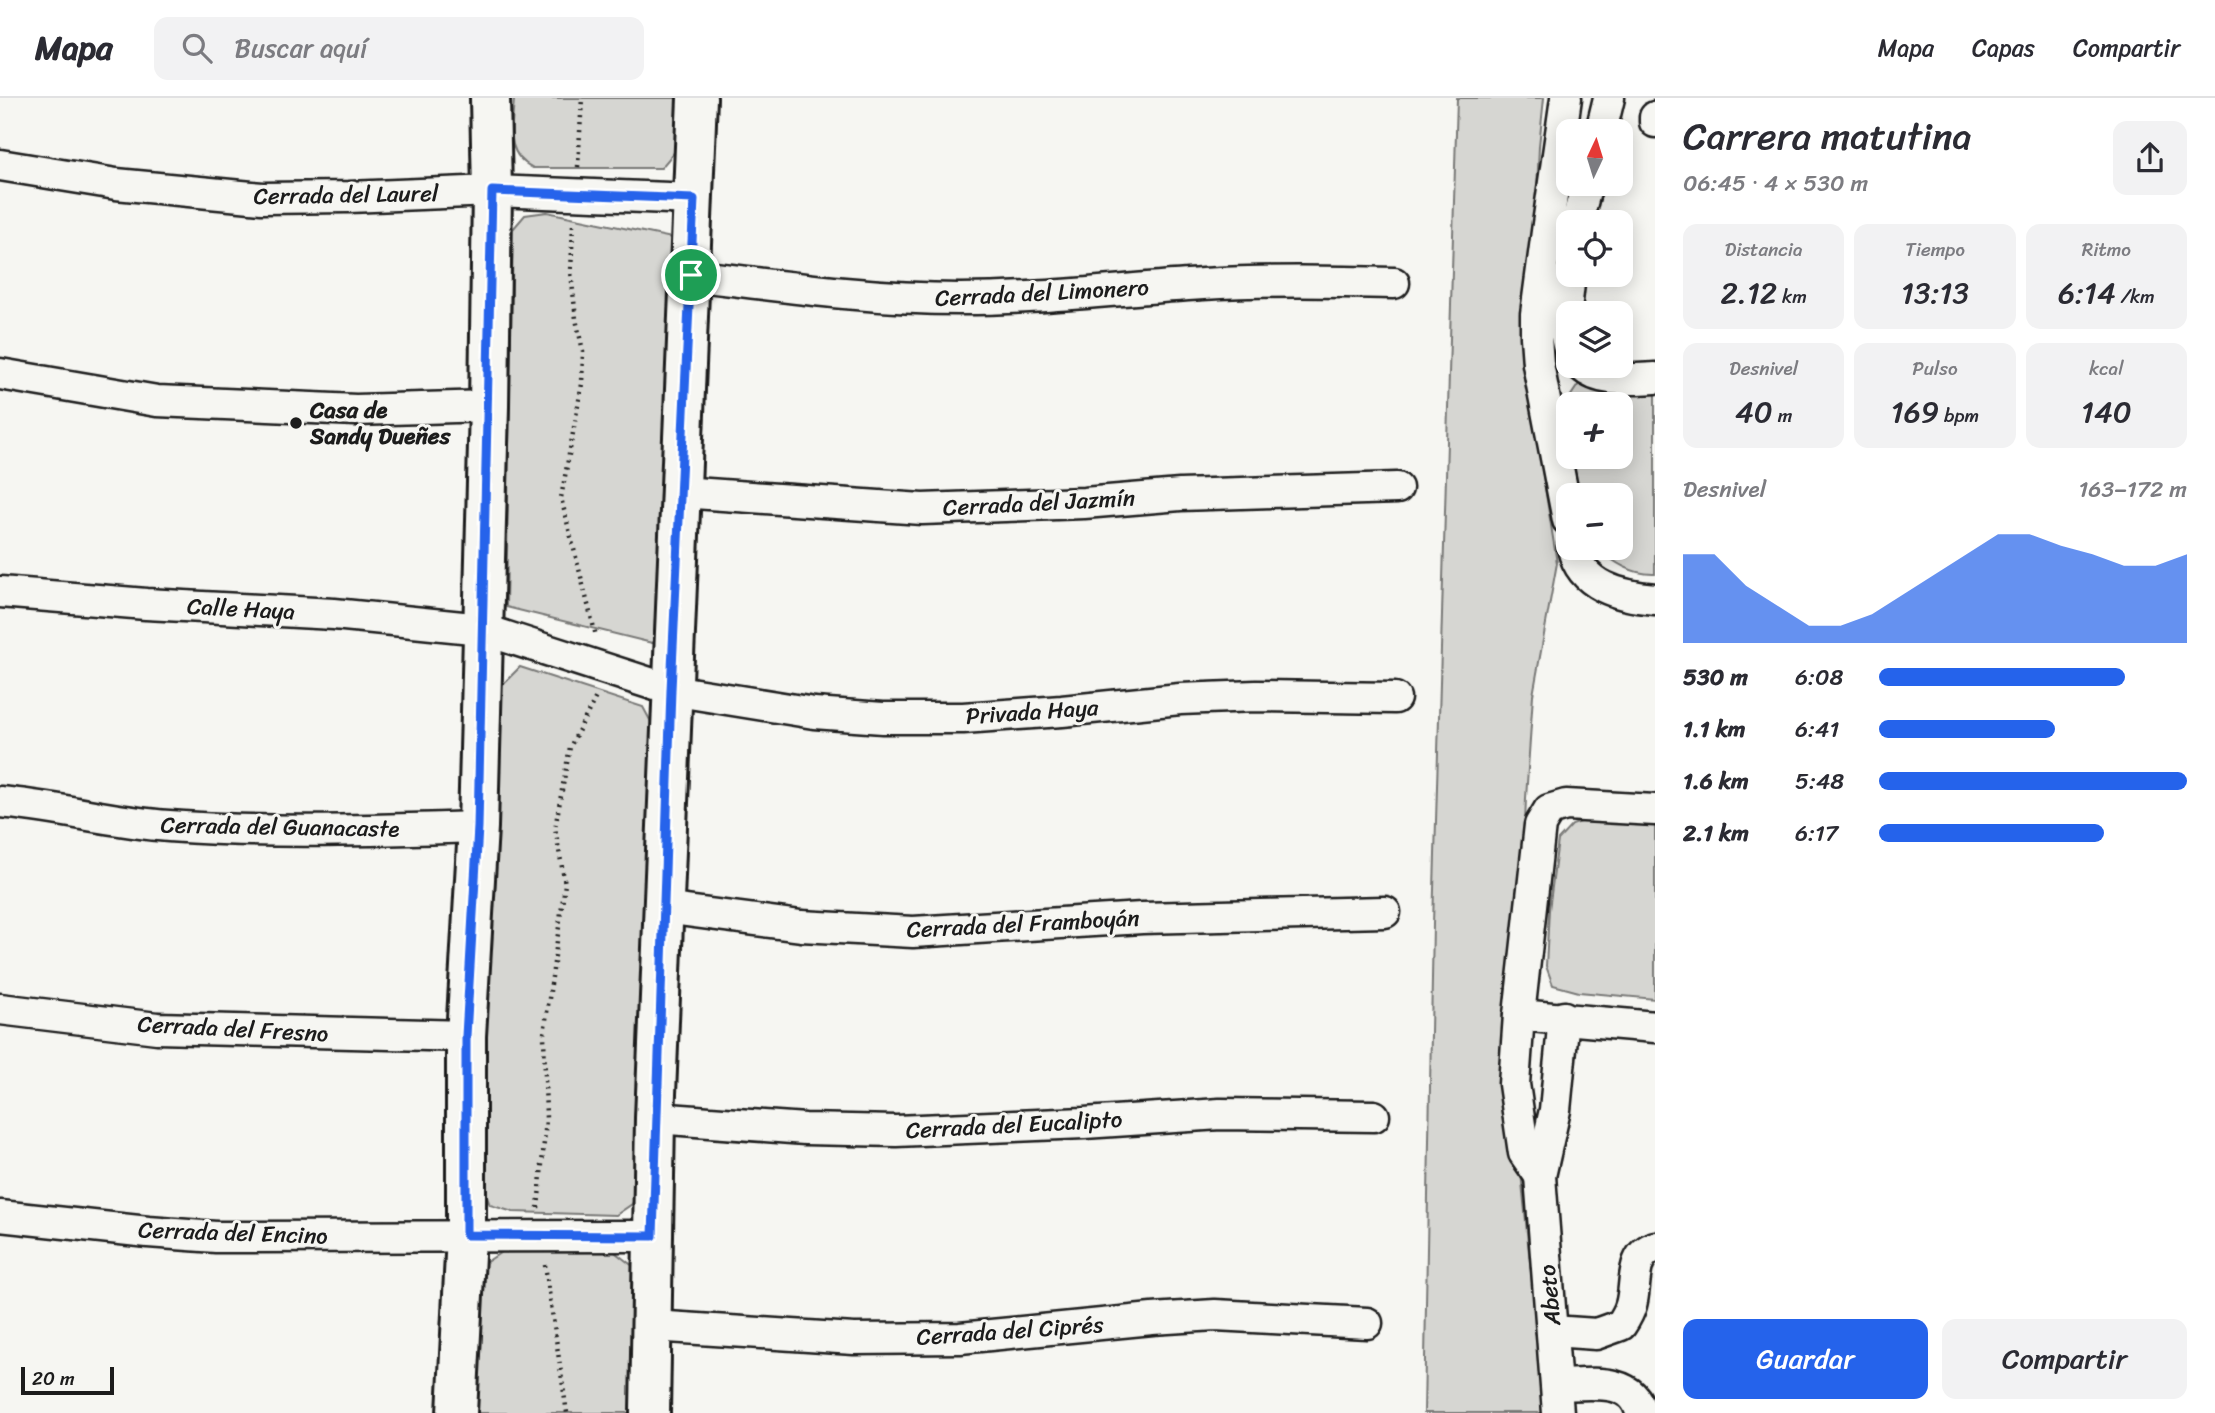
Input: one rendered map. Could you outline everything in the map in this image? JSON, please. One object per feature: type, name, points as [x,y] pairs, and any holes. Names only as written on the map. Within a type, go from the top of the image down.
[{"type":"main road","points":[[457,1413],[466,1235],[466,1036],[478,827],[489,405],[492,191],[490,98]]},
{"type":"main road","points":[[650,1413],[655,1118],[698,98]]},
{"type":"street","points":[[1564,210],[1566,98]]},
{"type":"street","points":[[1604,119],[1609,98]]},
{"type":"street","name":"Cerrada del Laurel","points":[[0,164],[116,184],[262,198],[492,191],[694,199]]},
{"type":"street","points":[[1556,250],[1536,314],[1538,365],[1561,483]]},
{"type":"street","name":"Cerrada del Limonero","points":[[691,275],[837,293],[961,299],[1044,297],[1202,284],[1292,281],[1394,283]]},
{"type":"street","points":[[1538,365],[1556,362]]},
{"type":"street","points":[[0,374],[157,401],[356,410],[489,405]]},
{"type":"street","points":[[1630,378],[1655,379]]},
{"type":"street","name":"Cerrada del Jazmín","points":[[680,492],[922,509],[1084,503],[1180,495],[1397,488]]},
{"type":"street","points":[[1576,560],[1588,576],[1603,587],[1624,595],[1655,599]]},
{"type":"street","name":"Calle Haya","points":[[0,592],[146,604],[334,614],[482,629],[603,667]]},
{"type":"street","name":"Privada Haya","points":[[603,667],[671,690],[814,713],[883,718],[963,718],[1180,699],[1256,696],[1395,698]]},
{"type":"street","name":"Cerrada del Guanacaste","points":[[0,802],[134,822],[231,830],[346,831],[478,827]]},
{"type":"street","points":[[1540,1176],[1524,1153],[1514,1084],[1519,1015],[1541,825],[1549,810],[1566,805],[1655,810]]},
{"type":"street","name":"Cerrada del Framboyán","points":[[663,908],[802,926],[914,932],[1142,918],[1385,912]]},
{"type":"street","name":"Cerrada del Fresno","points":[[0,1009],[157,1028],[466,1036]]},
{"type":"street","points":[[1519,1015],[1655,1027]]},
{"type":"street","points":[[1540,1176],[1555,1111],[1564,1017]]},
{"type":"street","name":"Cerrada del Eucalipto","points":[[655,1118],[805,1129],[896,1131],[1220,1114],[1374,1116]]},
{"type":"street","name":"Abeto","points":[[1540,1176],[1557,1399]]},
{"type":"street","name":"Cerrada del Encino","points":[[0,1216],[216,1237],[541,1234],[653,1236]]},
{"type":"street","points":[[1552,1331],[1596,1334],[1609,1332],[1621,1325],[1631,1305],[1638,1260],[1642,1253],[1655,1247]]},
{"type":"street","name":"Cerrada del Ciprés","points":[[652,1326],[854,1339],[960,1338],[1215,1315],[1367,1323]]},
{"type":"street","points":[[1557,1399],[1613,1385],[1625,1388],[1640,1408]]},
{"type":"path","points":[[567,1413],[538,1200],[546,1120],[544,1034],[565,884],[555,828],[570,747],[599,692],[603,667],[561,498],[582,384],[583,351],[576,319],[571,272],[582,98]]},
{"type":"shaded area","points":[[514,98],[678,98],[677,149],[661,168],[533,168],[517,155],[514,147]]},
{"type":"shaded area","points":[[1457,98],[1544,98],[1539,146],[1528,381],[1557,563],[1533,695],[1526,798],[1514,1102],[1545,1413],[1424,1413],[1433,924]]},
{"type":"shaded area","points":[[547,212],[672,238],[656,644],[506,607],[513,229],[525,215]]},
{"type":"shaded area","points":[[1578,385],[1655,388],[1655,574],[1631,570],[1613,560],[1633,560],[1633,483],[1576,483],[1574,475],[1574,469],[1633,469],[1633,392],[1573,392]]},
{"type":"shaded area","points":[[520,667],[643,707],[657,733],[644,1179],[632,1204],[616,1215],[513,1212],[490,1205],[479,1175],[497,690]]},
{"type":"shaded area","points":[[1596,817],[1655,821],[1655,999],[1579,992],[1553,985],[1546,966],[1549,910],[1558,840],[1572,825]]},
{"type":"shaded area","points":[[506,1249],[612,1250],[634,1267],[635,1413],[472,1413],[482,1265]]},
{"type":"place","name":"Casa de Sandy Dueñes","points":[[296,423]]},
{"type":"route","points":[[492,191],[694,199],[691,275],[671,690],[653,1236],[466,1235],[466,1036],[478,827],[492,191]]}]
